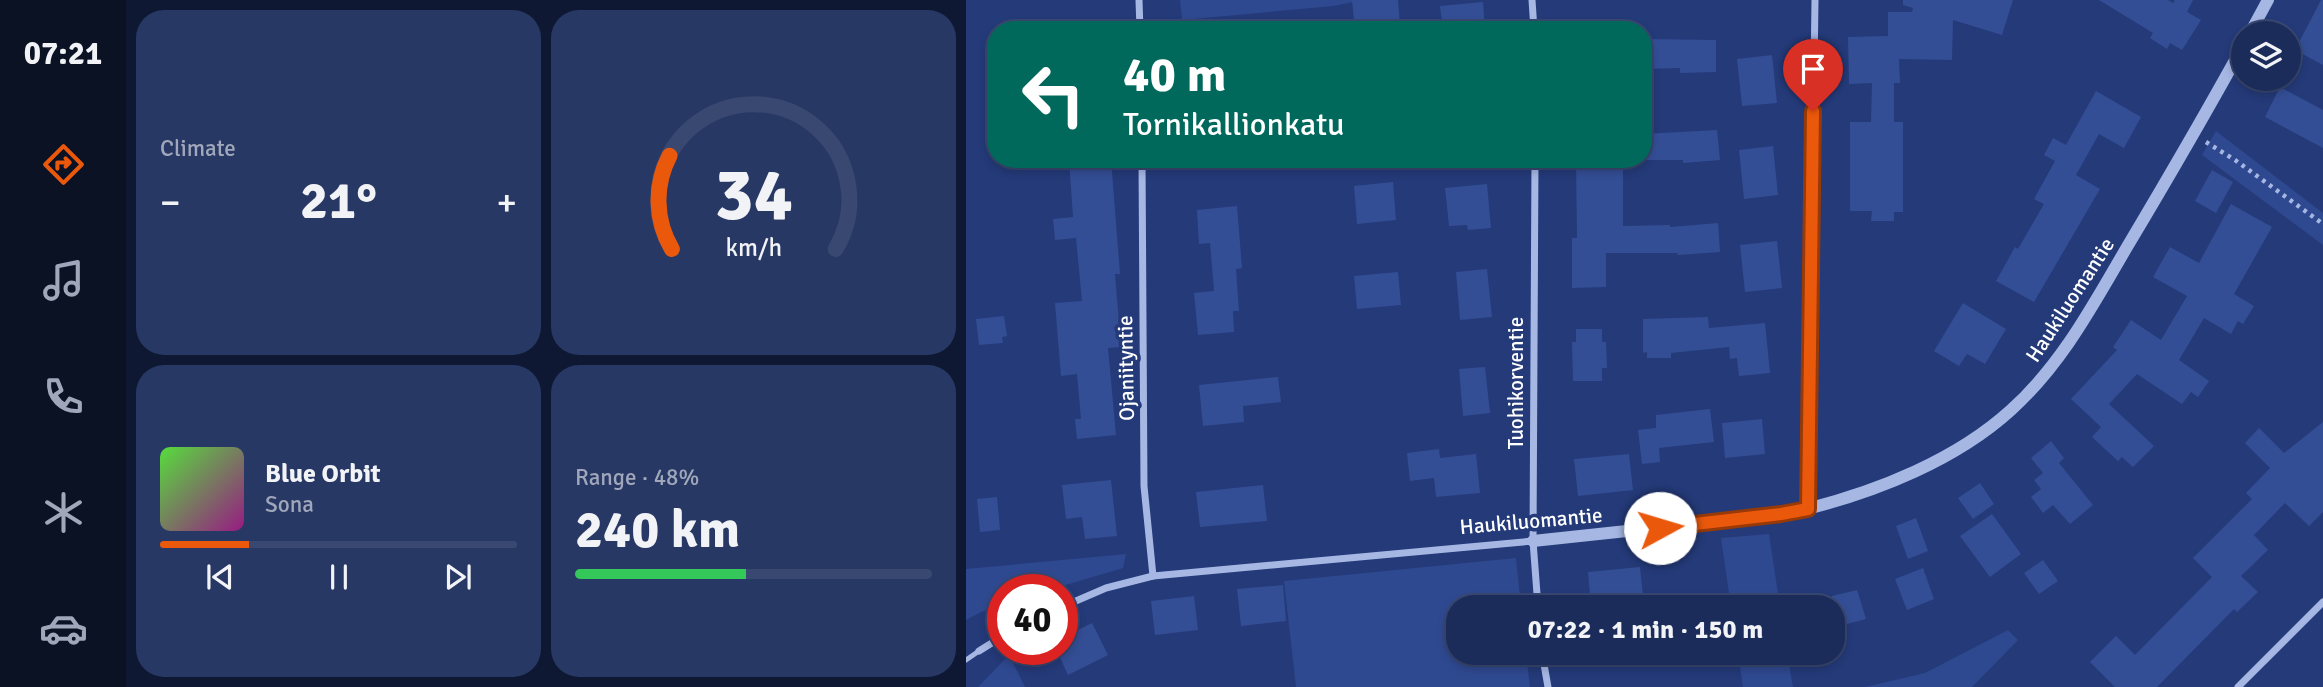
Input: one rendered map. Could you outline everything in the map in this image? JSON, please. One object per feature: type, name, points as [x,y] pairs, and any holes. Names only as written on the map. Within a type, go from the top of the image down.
[{"type":"street","points":[[1139,0],[1140,21]]},
{"type":"street","points":[[1532,0],[1533,21]]},
{"type":"street","points":[[1808,509],[1815,0]]},
{"type":"street","points":[[2256,21],[2268,0]]},
{"type":"street","name":"Haukiluomantie","points":[[1078,600],[1106,588],[1153,576],[1755,518],[1808,509],[1895,481],[1925,467],[1984,430],[2009,412],[2050,371],[2077,332],[2231,68]]},
{"type":"street","name":"Ojaniityntie","points":[[1142,168],[1144,485],[1153,576]]},
{"type":"street","name":"Tuohikorventie","points":[[1535,168],[1533,541],[1537,595]]},
{"type":"street","points":[[2238,687],[2323,601]]},
{"type":"street","points":[[979,651],[987,646]]},
{"type":"street","points":[[1544,665],[1548,687]]},
{"type":"lane","points":[[966,660],[979,651]]},
{"type":"path","points":[[2194,135],[2235,160],[2323,224]]},
{"type":"shaded area","points":[[1180,0],[1364,0],[1333,6],[1182,20]]},
{"type":"shaded area","points":[[2216,131],[2323,213],[2323,245],[2202,155]]},
{"type":"shaded area","points":[[1769,534],[1778,595],[1729,595],[1721,538]]},
{"type":"shaded area","points":[[1126,554],[1123,568],[1078,581],[1078,574],[987,574],[987,610],[966,620],[966,569]]},
{"type":"shaded area","points":[[1516,558],[1520,595],[1446,595],[1446,665],[1527,665],[1530,687],[1296,687],[1284,581]]},
{"type":"shaded area","points":[[2008,630],[2018,640],[1972,687],[1865,687],[1925,673]]},
{"type":"shaded area","points":[[999,665],[1014,665],[1025,687],[978,687]]},
{"type":"shaded area","points":[[1740,665],[1789,665],[1793,687],[1743,687]]},
{"type":"building","points":[[1352,0],[1398,0],[1400,21],[1354,21]]},
{"type":"building","points":[[1903,0],[2013,0],[2002,35],[1953,20],[1952,60],[1899,59],[1900,83],[1894,83],[1894,122],[1903,122],[1903,212],[1894,212],[1894,221],[1871,221],[1872,211],[1850,211],[1850,122],[1871,122],[1872,83],[1849,84],[1848,37],[1888,36],[1888,12],[1912,12],[1913,8],[1903,5]]},
{"type":"building","points":[[2099,0],[2168,0],[2173,3],[2175,0],[2193,0],[2187,12],[2201,20],[2182,50],[2170,43],[2167,49],[2150,38],[2153,33]]},
{"type":"building","points":[[2323,0],[2323,65],[2301,53],[2301,38]]},
{"type":"building","points":[[1483,2],[1484,21],[1442,21],[1440,6]]},
{"type":"building","points":[[1652,39],[1716,40],[1716,72],[1680,73],[1680,68],[1652,69]]},
{"type":"building","points":[[1772,55],[1777,103],[1742,106],[1737,59]]},
{"type":"building","points":[[2096,91],[2141,117],[2124,148],[2099,134],[2076,175],[2100,189],[2034,302],[1996,281],[2044,204],[2034,199],[2055,161],[2044,155],[2053,138],[2066,145]]},
{"type":"building","points":[[2278,91],[2287,91],[2323,110],[2323,148],[2265,117]]},
{"type":"building","points":[[1717,130],[1720,160],[1683,163],[1683,160],[1652,160],[1652,134]]},
{"type":"building","points":[[1773,146],[1778,195],[1744,199],[1739,150]]},
{"type":"building","points":[[1070,168],[1112,168],[1120,274],[1115,274],[1121,347],[1108,348],[1116,435],[1077,439],[1075,419],[1081,419],[1077,374],[1061,376],[1055,303],[1082,301],[1076,238],[1055,240],[1053,219],[1073,217]]},
{"type":"building","points":[[1576,168],[1623,168],[1623,226],[1670,227],[1718,223],[1720,252],[1678,255],[1606,253],[1606,287],[1572,288],[1572,238],[1577,238]]},
{"type":"building","points":[[2212,170],[2233,182],[2216,213],[2195,201]]},
{"type":"building","points":[[1393,182],[1396,220],[1357,224],[1354,186]]},
{"type":"building","points":[[1487,184],[1491,228],[1468,230],[1467,225],[1449,226],[1445,188]]},
{"type":"building","points":[[2231,204],[2272,227],[2234,294],[2254,306],[2243,324],[2238,321],[2231,334],[2204,318],[2179,360],[2209,381],[2198,397],[2191,392],[2182,404],[2137,374],[2109,404],[2154,446],[2133,467],[2122,457],[2118,461],[2092,437],[2101,427],[2071,399],[2117,350],[2113,347],[2131,320],[2161,340],[2187,296],[2153,277],[2170,247],[2199,263]]},
{"type":"building","points":[[1237,206],[1242,268],[1236,269],[1239,311],[1233,311],[1234,332],[1198,335],[1194,293],[1214,291],[1210,243],[1199,244],[1197,210]]},
{"type":"building","points":[[1777,241],[1782,288],[1745,292],[1740,245]]},
{"type":"building","points":[[1487,269],[1492,317],[1460,320],[1456,272]]},
{"type":"building","points":[[1398,272],[1401,305],[1357,309],[1354,276]]},
{"type":"building","points":[[1963,303],[2006,329],[1985,364],[1967,354],[1959,366],[1934,351]]},
{"type":"building","points":[[1004,316],[1007,336],[1002,337],[1003,343],[979,345],[976,319]]},
{"type":"building","points":[[1708,317],[1709,328],[1765,323],[1770,373],[1739,376],[1737,358],[1730,359],[1729,347],[1671,353],[1671,358],[1647,358],[1647,352],[1643,353],[1643,319]]},
{"type":"building","points":[[1576,329],[1602,329],[1602,342],[1606,342],[1607,368],[1602,368],[1602,381],[1573,381],[1572,342],[1576,342]]},
{"type":"building","points":[[1485,367],[1490,413],[1463,416],[1459,369]]},
{"type":"building","points":[[1278,377],[1281,402],[1243,406],[1244,422],[1203,426],[1199,385]]},
{"type":"building","points":[[1710,409],[1714,442],[1659,448],[1660,462],[1642,464],[1638,430],[1656,428],[1656,415]]},
{"type":"building","points":[[1762,419],[1765,454],[1725,458],[1722,423]]},
{"type":"building","points":[[2323,422],[2323,512],[2309,526],[2285,503],[2254,535],[2268,550],[2241,576],[2258,592],[2237,612],[2234,609],[2157,687],[2115,687],[2090,662],[2116,636],[2135,655],[2212,577],[2193,558],[2252,499],[2246,493],[2270,468],[2245,443],[2259,428],[2284,453]]},
{"type":"building","points":[[2051,441],[2064,458],[2059,463],[2093,505],[2070,524],[2053,505],[2043,513],[2031,497],[2041,489],[2034,480],[2043,473],[2031,458]]},
{"type":"building","points":[[1439,449],[1440,458],[1476,454],[1480,493],[1436,497],[1434,478],[1410,481],[1407,453]]},
{"type":"building","points":[[1629,454],[1633,490],[1578,496],[1574,459]]},
{"type":"building","points":[[1111,480],[1117,536],[1085,539],[1082,517],[1066,519],[1062,485]]},
{"type":"building","points":[[1980,483],[1994,504],[1973,519],[1958,498]]},
{"type":"building","points":[[1263,485],[1267,521],[1200,527],[1196,492]]},
{"type":"building","points":[[997,497],[1000,530],[980,532],[977,499]]},
{"type":"building","points":[[1992,514],[2021,554],[1990,577],[1960,536]]},
{"type":"building","points":[[1916,518],[1928,551],[1908,559],[1896,526]]},
{"type":"building","points":[[2043,560],[2058,581],[2039,594],[2024,573]]},
{"type":"building","points":[[1640,567],[1643,595],[1590,595],[1588,572]]},
{"type":"building","points":[[1923,568],[1934,599],[1907,610],[1895,579]]},
{"type":"building","points":[[1283,585],[1286,621],[1241,626],[1237,589]]},
{"type":"building","points":[[1857,590],[1866,619],[1845,625],[1845,595],[1836,595]]},
{"type":"building","points":[[1194,596],[1198,630],[1155,635],[1151,601]]},
{"type":"building","points":[[1092,623],[1108,655],[1068,675],[1063,665],[1078,665],[1078,630]]},
{"type":"route","points":[[1660,528],[1808,509],[1813,111]]}]
